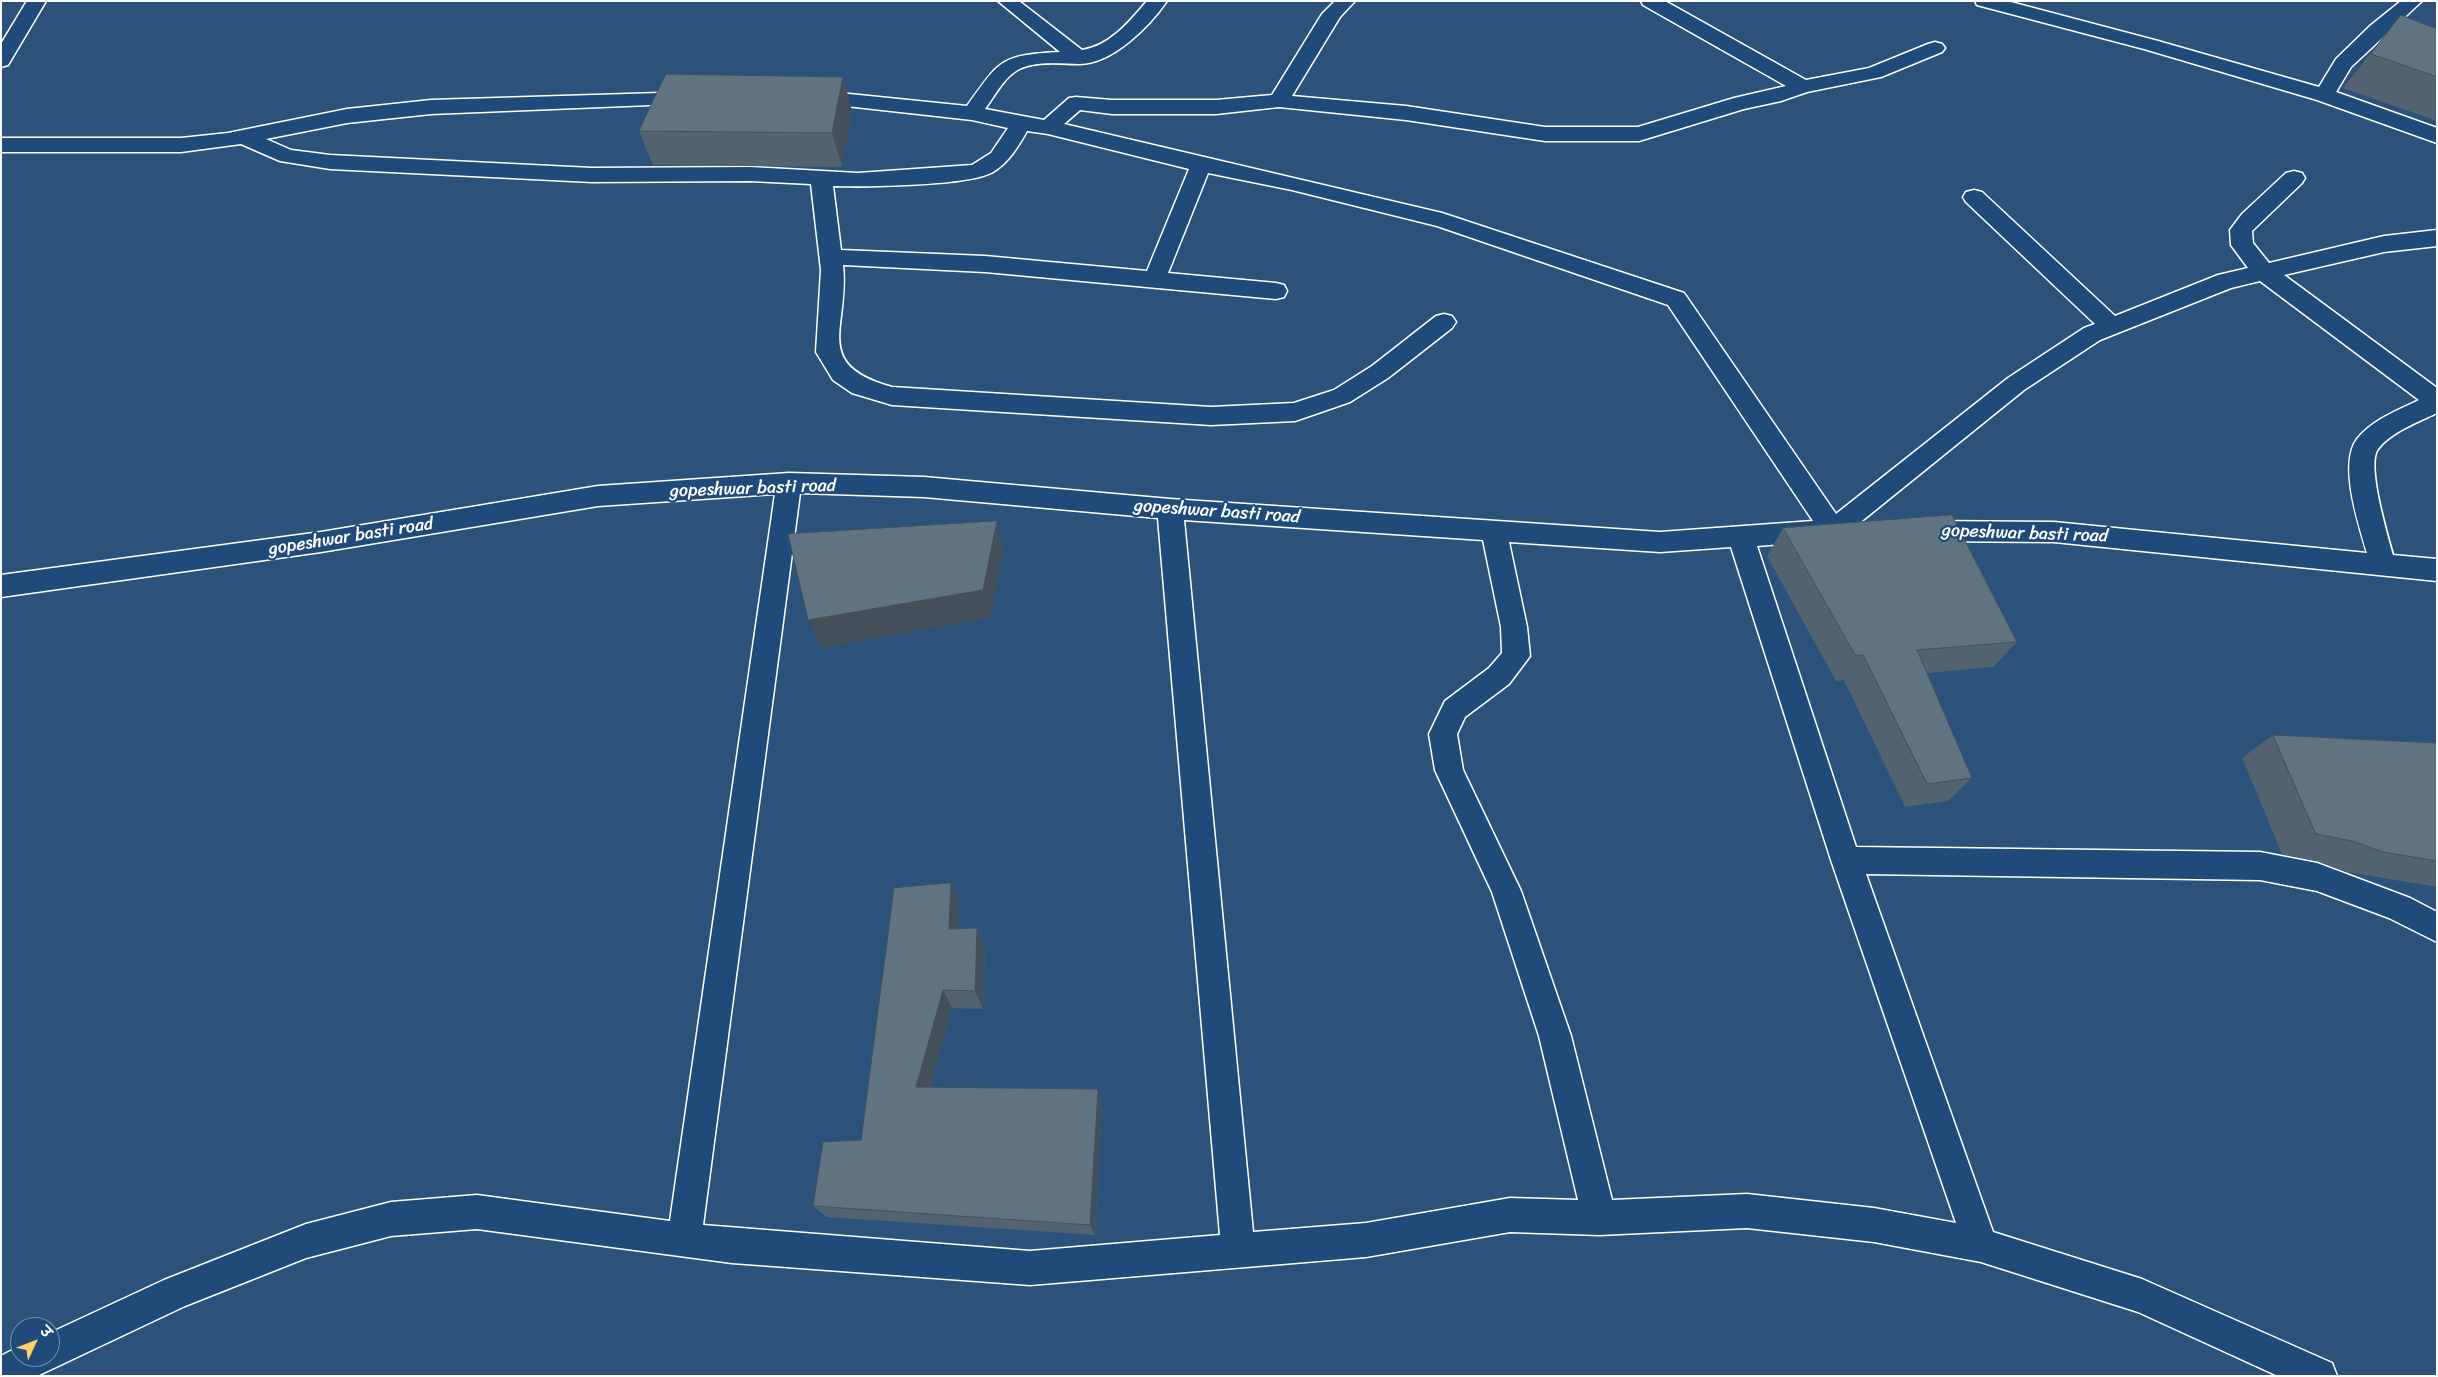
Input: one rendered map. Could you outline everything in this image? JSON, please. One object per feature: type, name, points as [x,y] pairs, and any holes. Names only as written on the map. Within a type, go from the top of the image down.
[{"type":"street","points":[[1,62],[37,1]]},
{"type":"street","points":[[1007,1],[1080,58]]},
{"type":"street","points":[[972,113],[1008,67],[1020,62],[1080,58],[1102,52],[1131,32],[1158,1]]},
{"type":"street","points":[[1279,101],[1332,14],[1346,1]]},
{"type":"street","points":[[1650,1],[1803,87]]},
{"type":"street","points":[[1984,1],[2151,45],[2324,95],[2437,136]]},
{"type":"street","points":[[2324,95],[2343,63],[2377,30],[2413,1]]},
{"type":"street","points":[[1048,127],[1076,103],[1112,107],[1216,107],[1279,101],[1406,113],[1545,134],[1639,134],[1708,112],[1781,95],[1803,87],[1874,73],[1935,48]]},
{"type":"street","points":[[792,96],[972,113],[1021,124],[1048,127],[1202,164],[1292,183],[1442,220],[1676,299],[1834,530],[2016,384],[2092,334],[2226,281],[2384,244],[2437,238]]},
{"type":"street","points":[[1,145],[181,145],[243,137],[326,119],[431,107],[714,97]]},
{"type":"street","points":[[243,137],[287,156],[330,162],[592,175],[750,174],[858,180],[976,172],[993,164],[1003,156],[1021,124]]},
{"type":"street","points":[[1155,278],[1202,164]]},
{"type":"street","points":[[822,177],[832,270],[828,352],[841,374],[860,387],[892,396],[1211,416],[1295,412],[1342,396],[1380,372],[1444,322]]},
{"type":"street","points":[[2294,178],[2250,218],[2241,230],[2242,245],[2264,272],[2437,401],[2388,428],[2364,448],[2360,468],[2383,564]]},
{"type":"street","points":[[1974,197],[2112,326]]},
{"type":"street","points":[[831,258],[985,264],[1155,278],[1276,291]]},
{"type":"street","points":[[684,1239],[789,484]]},
{"type":"street","name":"gopeshwar basti road","points":[[1,586],[321,542],[598,496],[789,484],[924,487],[1170,509],[1660,542],[1834,530],[1872,530]]},
{"type":"street","points":[[1170,509],[1238,1250]]},
{"type":"street","name":"gopeshwar basti road","points":[[1900,531],[2054,532],[2437,570]]},
{"type":"street","points":[[1494,532],[1514,627],[1516,656],[1499,676],[1455,709],[1443,734],[1449,770],[1506,891],[1555,1036],[1599,1218]]},
{"type":"street","points":[[1741,537],[1846,860],[1981,1245]]},
{"type":"street","points":[[1846,860],[2260,866],[2317,877],[2399,908],[2437,928]]},
{"type":"street","points":[[60,1346],[176,1292],[306,1241],[391,1219],[477,1212],[732,1246],[1030,1268],[1366,1240],[1510,1215],[1599,1218],[1747,1211],[1874,1224],[1981,1245],[2142,1296],[2319,1376]]},
{"type":"street","points":[[1,1375],[17,1367]]},
{"type":"building","points":[[2401,15],[2437,29],[2437,77],[2371,54]]},
{"type":"building","points":[[666,74],[843,77],[832,133],[639,131]]},
{"type":"building","points":[[1952,515],[2017,642],[1917,650],[1972,778],[1927,784],[1863,655],[1855,655],[1783,528]]},
{"type":"building","points":[[997,521],[983,590],[808,620],[788,534]]},
{"type":"building","points":[[2273,735],[2437,743],[2437,861],[2383,852],[2352,841],[2316,834]]},
{"type":"building","points":[[951,883],[949,929],[977,928],[975,991],[943,990],[916,1087],[1098,1089],[1090,1225],[813,1206],[823,1142],[861,1140],[894,888]]}]
